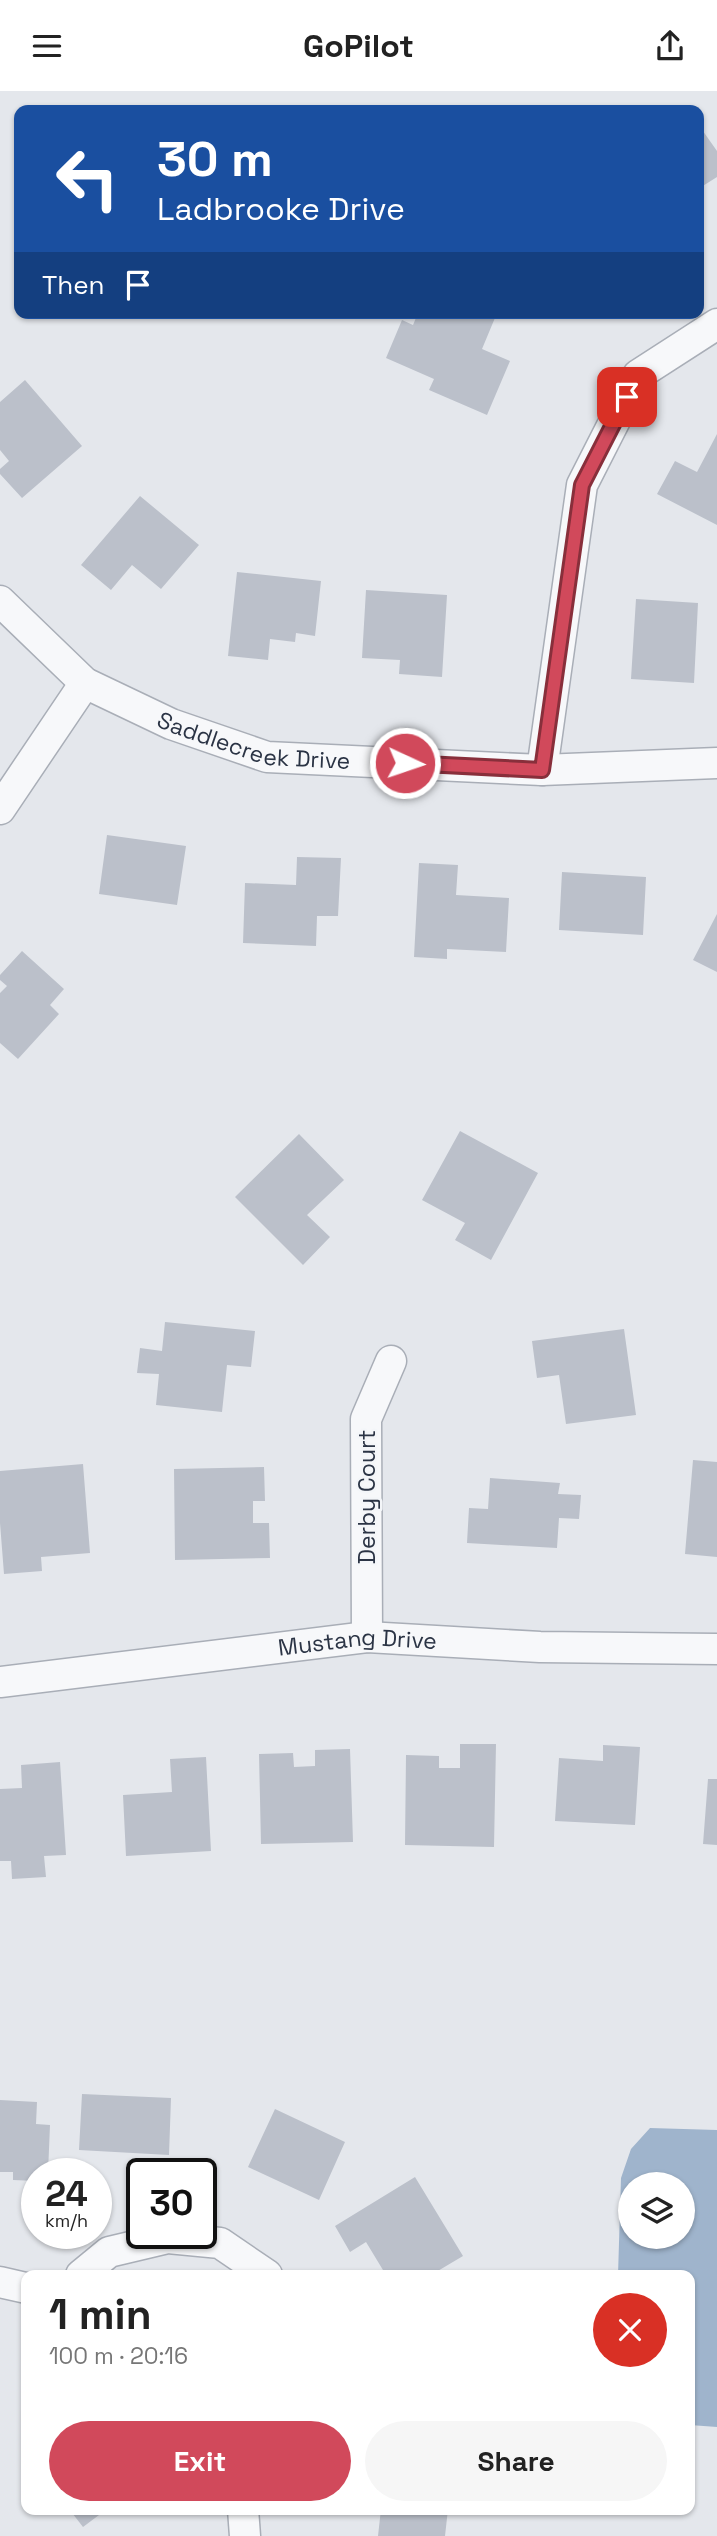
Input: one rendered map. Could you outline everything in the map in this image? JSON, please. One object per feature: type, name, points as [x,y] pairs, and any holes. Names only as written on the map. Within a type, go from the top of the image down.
[{"type":"street","points":[[542,770],[582,485],[638,375],[717,324]]},
{"type":"street","name":"Saddlecreek Drive","points":[[0,601],[85,683],[170,724],[267,757],[542,770],[717,763]]},
{"type":"street","points":[[0,809],[85,683]]},
{"type":"street","name":"Derby Court","points":[[368,1637],[366,1419],[391,1361]]},
{"type":"street","name":"Mustang Drive","points":[[0,1682],[368,1637],[540,1647],[717,1649]]},
{"type":"street","points":[[87,2270],[109,2252],[168,2238],[220,2243],[259,2270]]},
{"type":"street","points":[[0,2282],[21,2287]]},
{"type":"street","points":[[243,2515],[245,2536]]},
{"type":"water","points":[[650,2128],[717,2130],[717,2427],[695,2425],[695,2270],[618,2270],[619,2249],[695,2249],[695,2172],[623,2172],[631,2149]]},
{"type":"building","points":[[704,133],[717,151],[717,177],[704,185]]},
{"type":"building","points":[[416,319],[494,319],[482,349],[510,361],[487,415],[429,390],[434,379],[386,358],[402,320],[413,325]]},
{"type":"building","points":[[25,380],[82,446],[22,498],[0,474],[0,469],[9,461],[0,450],[0,402]]},
{"type":"building","points":[[717,434],[717,525],[657,494],[675,461],[697,472]]},
{"type":"building","points":[[140,496],[199,545],[161,589],[132,565],[111,590],[81,565]]},
{"type":"building","points":[[237,572],[321,581],[315,636],[296,633],[295,642],[270,639],[268,660],[228,656]]},
{"type":"building","points":[[366,590],[447,595],[442,677],[399,674],[400,660],[362,658]]},
{"type":"building","points":[[636,599],[698,603],[694,683],[631,679]]},
{"type":"building","points":[[107,835],[186,846],[177,905],[99,894]]},
{"type":"building","points":[[297,857],[341,858],[338,916],[317,916],[316,946],[243,943],[245,883],[296,885]]},
{"type":"building","points":[[419,863],[458,865],[456,895],[509,898],[506,952],[447,949],[447,959],[414,957]]},
{"type":"building","points":[[562,872],[646,877],[643,935],[559,930]]},
{"type":"building","points":[[717,914],[717,972],[693,960]]},
{"type":"building","points":[[22,951],[64,989],[50,1005],[59,1014],[18,1059],[0,1043],[0,993],[7,986],[0,980],[0,975]]},
{"type":"building","points":[[460,1131],[538,1173],[491,1260],[455,1240],[465,1223],[422,1200]]},
{"type":"building","points":[[299,1134],[344,1180],[307,1215],[330,1237],[303,1265],[235,1197]]},
{"type":"building","points":[[165,1322],[255,1331],[251,1367],[227,1365],[222,1412],[156,1405],[159,1374],[137,1373],[140,1348],[162,1351]]},
{"type":"building","points":[[624,1329],[636,1415],[566,1424],[559,1375],[537,1378],[532,1341]]},
{"type":"building","points":[[693,1460],[717,1462],[717,1557],[685,1554]]},
{"type":"building","points":[[83,1464],[90,1553],[41,1557],[42,1571],[4,1574],[0,1471]]},
{"type":"building","points":[[264,1467],[265,1501],[253,1501],[253,1523],[269,1523],[270,1558],[175,1560],[174,1469]]},
{"type":"building","points":[[490,1478],[560,1483],[558,1494],[581,1495],[579,1519],[559,1518],[557,1548],[467,1543],[469,1508],[488,1509]]},
{"type":"building","points":[[460,1744],[496,1744],[494,1847],[405,1845],[406,1755],[439,1756],[439,1768],[460,1768]]},
{"type":"building","points":[[603,1745],[640,1747],[635,1825],[555,1821],[559,1758],[603,1761]]},
{"type":"building","points":[[350,1749],[353,1842],[261,1844],[259,1754],[293,1753],[294,1767],[315,1766],[315,1750]]},
{"type":"building","points":[[206,1757],[211,1851],[126,1856],[123,1795],[172,1792],[170,1759]]},
{"type":"building","points":[[60,1762],[66,1855],[44,1856],[46,1877],[12,1879],[11,1861],[0,1861],[0,1789],[22,1788],[21,1765]]},
{"type":"building","points":[[708,1779],[717,1779],[717,1845],[703,1844]]},
{"type":"building","points":[[82,2094],[171,2098],[169,2155],[79,2150]]},
{"type":"building","points":[[0,2100],[37,2102],[36,2124],[50,2125],[49,2158],[21,2158],[21,2180],[13,2180],[13,2172],[0,2172]]},
{"type":"building","points":[[275,2109],[345,2142],[319,2200],[248,2167]]},
{"type":"building","points":[[415,2177],[463,2256],[439,2270],[383,2270],[366,2242],[350,2252],[335,2226]]},
{"type":"building","points":[[74,2515],[99,2515],[83,2527]]},
{"type":"building","points":[[380,2515],[447,2515],[445,2536],[378,2536]]},
{"type":"route","points":[[405,763],[542,770],[582,485],[627,397]]}]
